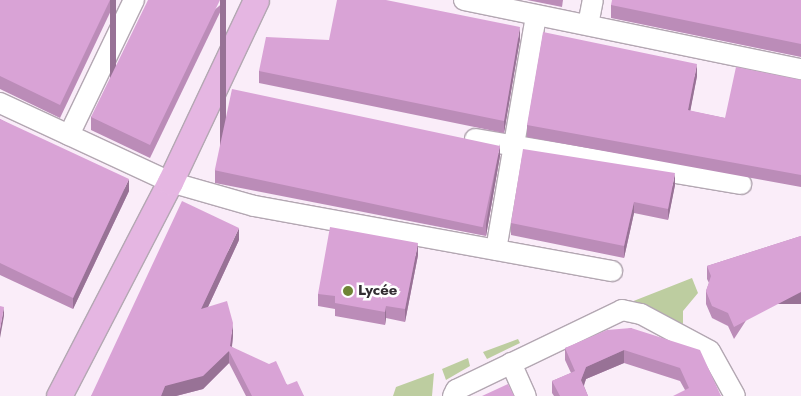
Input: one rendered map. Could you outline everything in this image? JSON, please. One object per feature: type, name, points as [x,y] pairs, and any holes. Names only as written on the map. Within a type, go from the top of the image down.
[{"type":"main road","points":[[59,396],[170,182],[225,88],[256,0]]},
{"type":"street","points":[[70,135],[134,0]]},
{"type":"street","points":[[464,0],[801,69]]},
{"type":"street","points":[[588,25],[592,0]]},
{"type":"street","points":[[496,250],[536,15]]},
{"type":"street","points":[[0,103],[170,182],[254,206],[612,271]]},
{"type":"street","points":[[455,135],[513,147],[741,184]]},
{"type":"street","points":[[453,396],[456,390],[622,310],[641,314],[710,352],[735,396]]},
{"type":"street","points":[[511,363],[526,396]]},
{"type":"green space","points":[[692,278],[698,293],[683,311],[683,324],[631,302]]},
{"type":"green space","points":[[518,339],[520,343],[487,359],[483,352]]},
{"type":"green space","points":[[468,358],[470,366],[446,380],[442,369]]},
{"type":"green space","points":[[434,373],[432,396],[393,396],[396,387]]},
{"type":"building","points":[[0,0],[110,0],[60,105],[0,76]]},
{"type":"building","points":[[148,0],[220,0],[150,145],[91,117]]},
{"type":"building","points":[[337,0],[386,0],[520,27],[504,121],[259,71],[266,37],[329,40]]},
{"type":"building","points":[[612,0],[801,0],[801,44],[611,5]]},
{"type":"building","points":[[543,32],[697,64],[688,110],[725,118],[736,67],[801,80],[801,175],[527,125]]},
{"type":"building","points":[[232,89],[500,146],[483,227],[215,170]]},
{"type":"building","points":[[0,119],[129,179],[73,298],[0,263]]},
{"type":"building","points":[[523,149],[675,173],[668,209],[634,202],[624,246],[511,223]]},
{"type":"building","points":[[182,201],[239,228],[201,309],[227,301],[233,323],[230,346],[269,364],[276,361],[287,385],[297,381],[304,396],[252,396],[229,351],[203,376],[165,386],[161,396],[91,396]]},
{"type":"building","points":[[330,227],[418,243],[405,309],[386,306],[385,312],[335,303],[335,296],[318,294]]},
{"type":"building","points":[[801,236],[801,292],[734,327],[728,313],[712,306],[706,291],[711,276],[707,266]]},
{"type":"building","points":[[0,306],[4,307],[0,329]]},
{"type":"building","points":[[631,328],[700,350],[721,396],[673,396],[689,388],[680,368],[624,350],[586,367],[581,380],[588,396],[560,396],[552,381],[575,371],[565,348],[607,330]]},
{"type":"building","points":[[508,384],[514,396],[482,396]]},
{"type":"place","name":"Lycée","points":[[348,291]]}]
